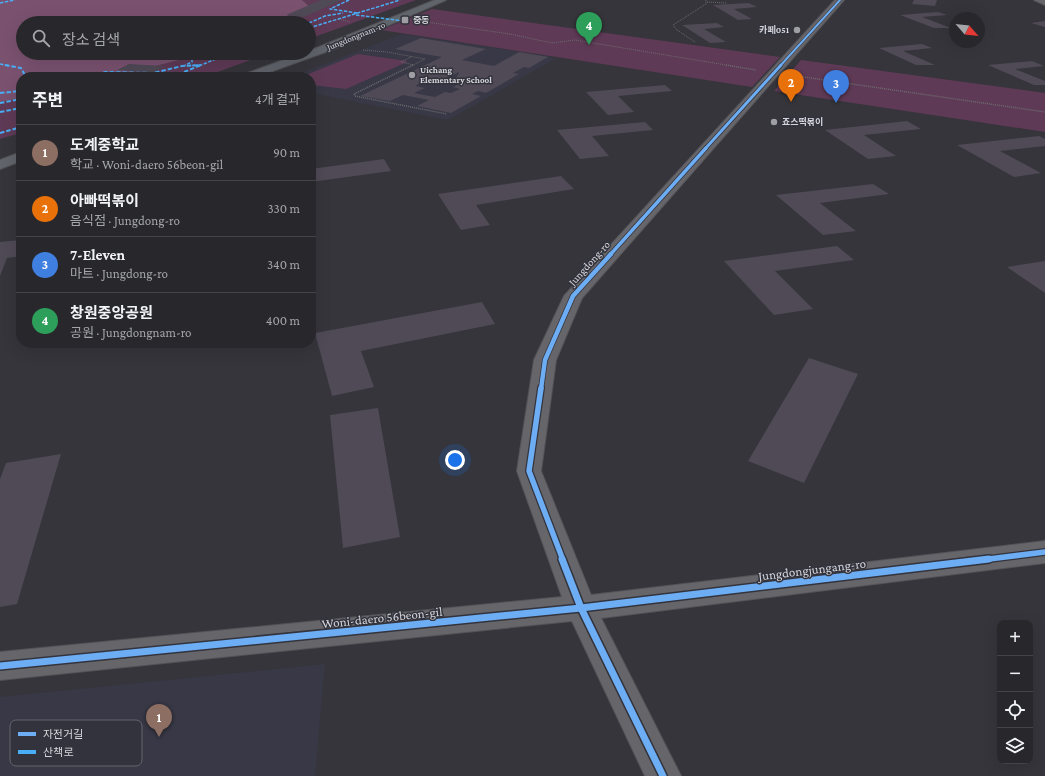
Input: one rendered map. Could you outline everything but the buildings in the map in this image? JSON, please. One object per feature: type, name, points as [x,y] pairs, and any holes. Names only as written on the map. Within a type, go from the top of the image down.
[{"type":"street","name":"Jungdongnam-ro","points":[[316,48],[433,0]]},
{"type":"street","name":"Jungdongnam-ro","points":[[316,52],[442,0]]},
{"type":"street","name":"Jungdong-ro","points":[[581,608],[528,471],[545,360],[573,296],[840,0]]},
{"type":"street","points":[[1038,0],[1045,2]]},
{"type":"street","points":[[248,72],[283,60]]},
{"type":"street","name":"Jungdongnam-ro","points":[[260,72],[293,60]]},
{"type":"street","points":[[0,158],[16,152]]},
{"type":"street","points":[[0,165],[16,158]]},
{"type":"street","name":"Jungdongjungang-ro","points":[[581,608],[1045,552]]},
{"type":"street","name":"Woni-daero 56beon-gil","points":[[0,666],[581,608]]},
{"type":"street","points":[[581,608],[663,776]]},
{"type":"path","points":[[695,42],[676,30],[673,25],[706,4],[706,1],[727,3]]},
{"type":"path","points":[[423,22],[510,34],[552,43],[574,40],[761,70]]},
{"type":"path","points":[[359,49],[382,51],[425,59],[354,94],[359,97],[447,114]]},
{"type":"path","points":[[412,56],[401,62],[415,65]]},
{"type":"path","points":[[797,76],[1045,112]]},
{"type":"shaded area","points":[[0,0],[302,0],[309,6],[287,16],[16,16],[16,60],[179,60],[132,72],[16,72],[16,99],[0,102]]},
{"type":"shaded area","points":[[302,0],[416,0],[316,36],[316,16],[287,16],[309,6]]},
{"type":"shaded area","points":[[432,9],[780,57],[752,87],[381,30]]},
{"type":"shaded area","name":"Uichang Elementary School","points":[[402,34],[548,56],[555,59],[450,119],[442,119],[316,94],[316,72],[304,72]]},
{"type":"shaded area","points":[[358,54],[407,61],[346,89],[316,86],[316,72],[313,72]]},
{"type":"shaded area","points":[[179,60],[251,60],[218,72],[132,72]]},
{"type":"shaded area","points":[[801,60],[1045,93],[1045,132],[774,91]]},
{"type":"shaded area","points":[[16,99],[16,134],[0,139],[0,102]]},
{"type":"shaded area","points":[[325,664],[315,776],[0,776],[0,697]]},
{"type":"marked path","points":[[0,3],[15,0]]},
{"type":"marked path","points":[[349,0],[330,9],[357,13]]},
{"type":"marked path","points":[[316,26],[400,0]]},
{"type":"marked path","points":[[316,20],[325,16],[343,13]]},
{"type":"marked path","points":[[356,15],[404,21]]},
{"type":"marked path","points":[[185,65],[192,62],[192,60]]},
{"type":"marked path","points":[[184,72],[213,60]]},
{"type":"marked path","points":[[0,64],[21,68],[23,72]]},
{"type":"marked path","points":[[157,72],[182,66],[201,65]]},
{"type":"marked path","points":[[0,93],[16,91]]},
{"type":"marked path","points":[[0,103],[16,100]]},
{"type":"marked path","points":[[0,112],[16,109]]},
{"type":"marked path","points":[[0,133],[16,128]]},
{"type":"cycle path","points":[[663,776],[581,608],[529,471],[545,360],[573,296],[840,0]]},
{"type":"cycle path","points":[[0,666],[581,608],[1045,552]]},
{"type":"place","name":"중동","points":[[405,20]]},
{"type":"place","name":"카페051","points":[[797,30]]},
{"type":"place","name":"창원중앙공원","points":[[589,45]]},
{"type":"place","name":"Uichang Elementary School","points":[[412,75]]},
{"type":"place","name":"아빠떡볶이","points":[[791,102]]},
{"type":"place","name":"7-Eleven","points":[[836,103]]},
{"type":"place","name":"죠스떡볶이","points":[[774,122]]},
{"type":"place","name":"도계중학교","points":[[159,737]]}]
